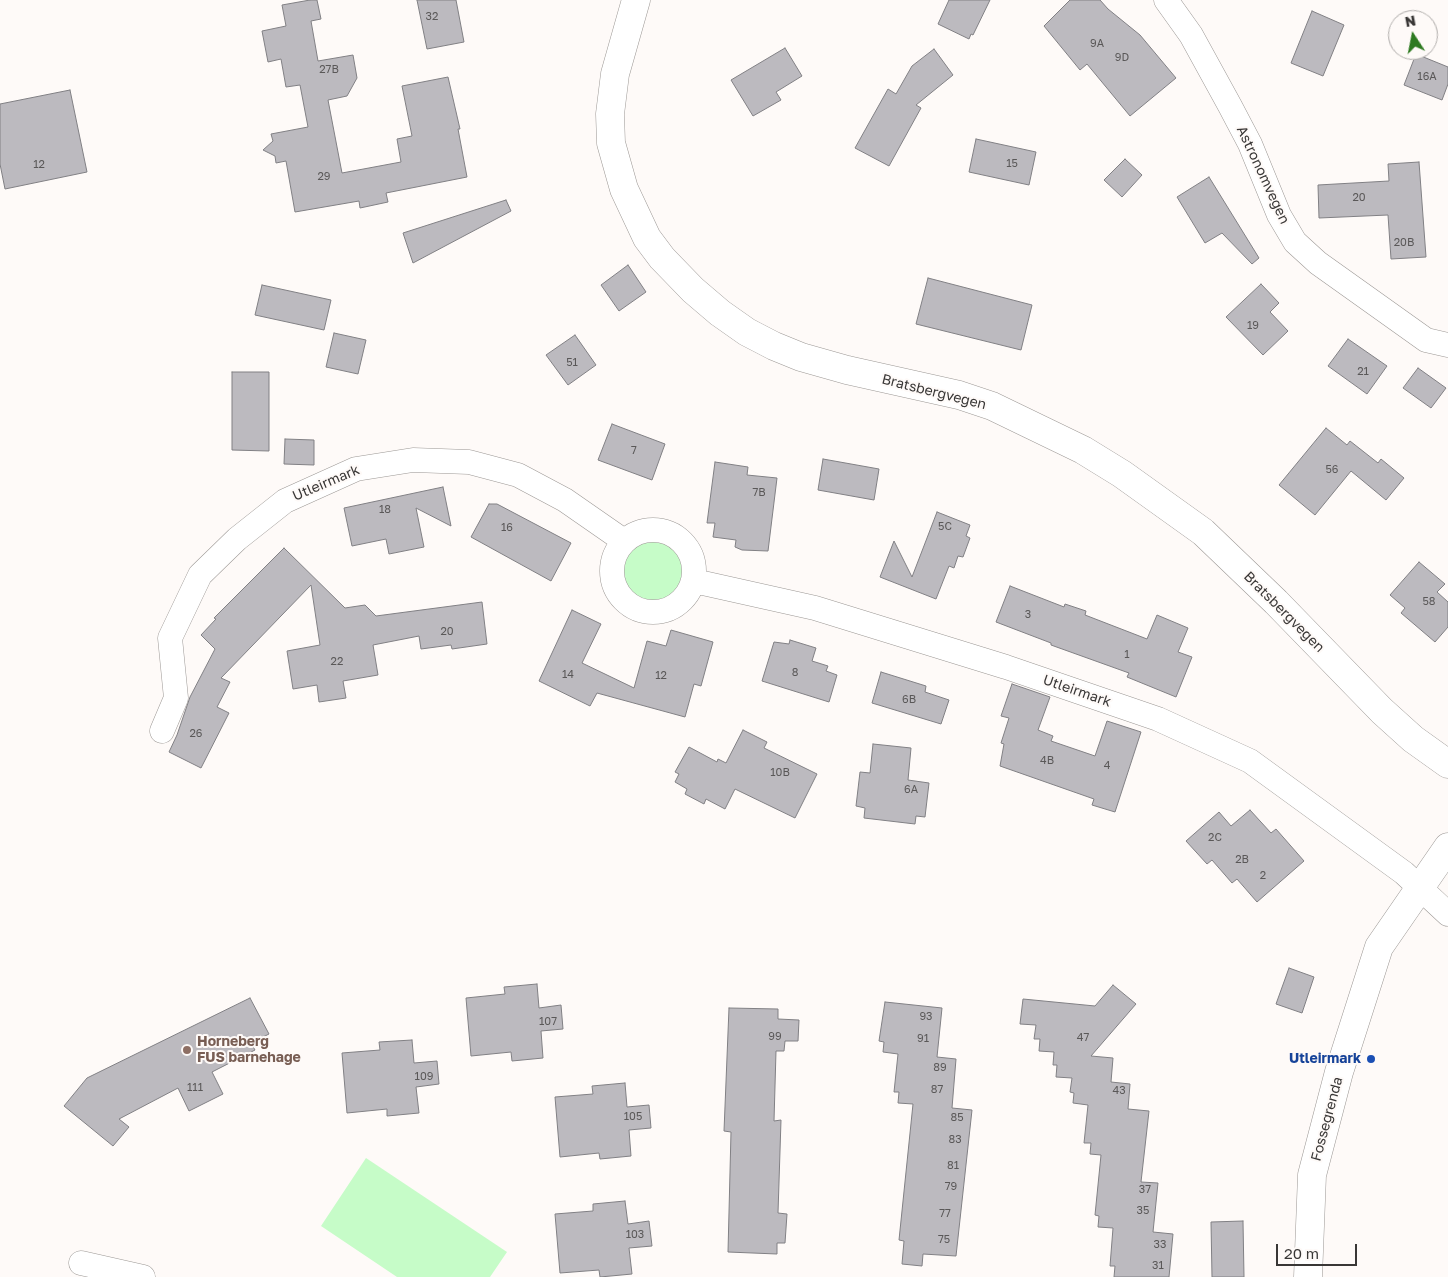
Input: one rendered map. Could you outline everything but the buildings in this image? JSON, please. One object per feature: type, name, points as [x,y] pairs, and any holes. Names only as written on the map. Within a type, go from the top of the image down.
[{"type":"main road","name":"Bratsbergvegen","points":[[636,0],[615,74],[610,114],[611,143],[624,189],[647,238],[662,258],[693,290],[726,318],[774,346],[801,357],[847,370],[959,395],[992,406],[1083,450],[1114,469],[1202,532],[1276,602],[1382,711],[1414,739],[1448,764]]},
{"type":"main road","name":"Fossegrenda","points":[[1308,1277],[1312,1175],[1339,1072],[1379,947],[1448,847]]},
{"type":"street","name":"Astronomvegen","points":[[1166,0],[1191,35],[1230,106],[1250,144],[1279,215],[1296,242],[1318,263],[1426,340],[1448,346]]},
{"type":"street","name":"Utleirmark","points":[[162,731],[176,698],[170,638],[200,576],[236,539],[285,501],[356,468],[412,460],[469,462],[518,475],[565,500],[624,541]]},
{"type":"street","points":[[646,530],[669,533],[679,539],[690,552],[695,569],[694,581],[682,601],[672,608],[649,612],[638,609],[620,595],[612,572],[613,561],[624,541],[635,534],[646,530]]},
{"type":"street","name":"Utleirmark","points":[[694,581],[815,608],[1006,667],[1158,719],[1250,761],[1404,873],[1418,888]]},
{"type":"street","points":[[1418,888],[1448,914]]},
{"type":"street","points":[[81,1263],[143,1277]]},
{"type":"green space","points":[[654,541],[666,544],[676,550],[682,560],[685,572],[682,584],[676,594],[666,600],[654,603],[642,600],[632,594],[626,584],[623,572],[626,560],[632,550],[642,544]]},
{"type":"green space","points":[[366,1158],[507,1252],[490,1277],[397,1277],[321,1226]]},
{"type":"place","name":"Horneberg FUS barnehage","points":[[187,1050]]},
{"type":"place","name":"Utleirmark","points":[[1371,1059]]}]
